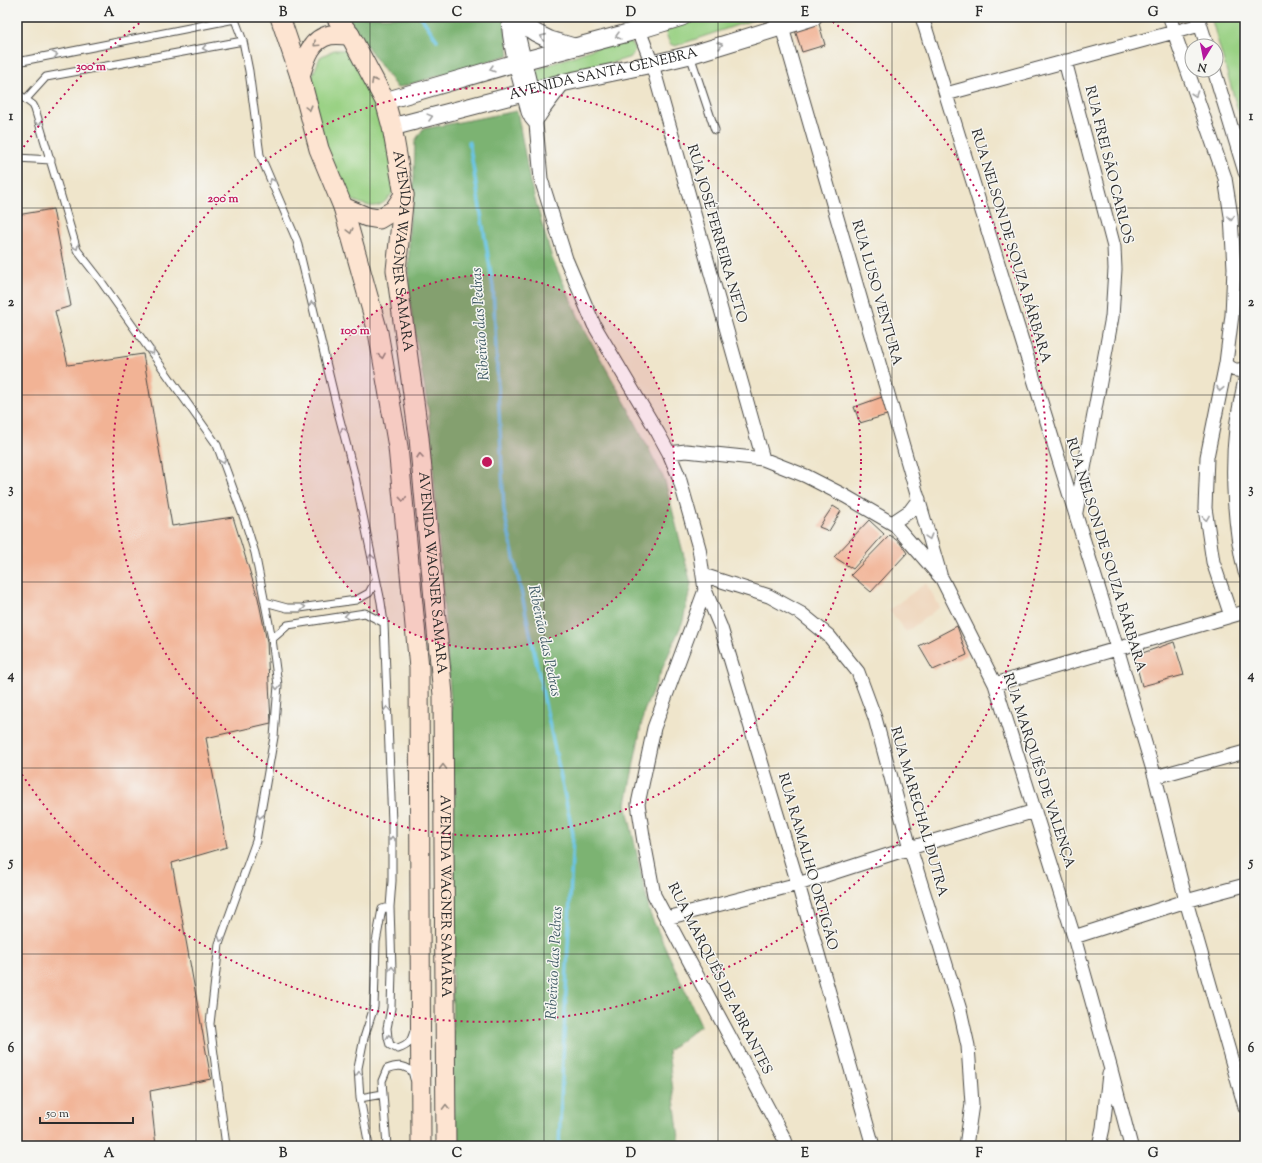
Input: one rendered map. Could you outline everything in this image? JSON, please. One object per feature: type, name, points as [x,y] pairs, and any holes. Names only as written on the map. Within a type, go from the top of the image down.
[{"type":"main road","name":"AVENIDA WAGNER SAMARA","points":[[280,17],[300,76],[319,149],[344,207],[378,332],[398,447],[420,668],[421,1146]]},
{"type":"main road","name":"AVENIDA WAGNER SAMARA","points":[[336,17],[350,35],[385,100],[392,127],[404,195],[396,270],[419,438],[443,695],[446,1146]]},
{"type":"main road","points":[[300,76],[307,54],[316,42],[330,35],[350,35]]},
{"type":"main road","points":[[344,207],[367,217],[379,219],[394,210],[404,195]]},
{"type":"street","points":[[385,100],[574,47],[638,24],[682,17]]},
{"type":"street","name":"AVENIDA SANTA GENEBRA","points":[[392,127],[561,83],[690,55],[781,22],[813,17]]},
{"type":"street","name":"RUA NELSON DE SOUZA BÁRBARA","points":[[922,17],[1117,648],[1155,777],[1186,901],[1245,1107]]},
{"type":"street","points":[[1170,17],[1225,178],[1231,216],[1234,268],[1239,314],[1226,363],[1207,457],[1205,508],[1213,562],[1231,616]]},
{"type":"street","points":[[513,18],[536,34],[574,47]]},
{"type":"street","name":"RUA MARQUÊS DE ABRANTES","points":[[513,18],[520,61],[537,120],[541,179],[566,259],[594,324],[669,453],[679,477],[699,548],[705,590],[654,728],[638,804],[654,895],[787,1146]]},
{"type":"street","points":[[946,94],[1174,32],[1199,21],[1204,38]]},
{"type":"street","name":"RUA LUSO VENTURA","points":[[781,22],[942,579]]},
{"type":"street","name":"RUA JOSÉ FERREIRA NETO","points":[[638,24],[652,64],[763,459]]},
{"type":"street","name":"RUA FREI SÃO CARLOS","points":[[1065,61],[1114,248],[1115,268],[1112,317],[1076,514]]},
{"type":"street","points":[[1216,78],[1245,173],[1225,178]]},
{"type":"street","points":[[537,120],[543,107],[561,83]]},
{"type":"street","points":[[1226,363],[1228,367],[1233,370],[1240,371],[1245,368]]},
{"type":"street","points":[[1245,380],[1236,427],[1234,478],[1238,529],[1245,572]]},
{"type":"street","name":"RUA MARQUÊS DE VALENÇA","points":[[669,453],[686,451],[763,459],[806,476],[892,523],[942,579],[995,684],[1074,937],[1110,1066],[1103,1128],[1099,1146]]},
{"type":"street","points":[[892,523],[910,511],[919,499]]},
{"type":"street","name":"RUA MARECHAL DUTRA","points":[[703,574],[769,596],[802,614],[829,636],[858,672],[875,718],[910,848],[960,1010],[968,1046],[972,1104],[966,1146]]},
{"type":"street","name":"RUA RAMALHO ORTIGÃO","points":[[705,590],[721,628],[798,884],[872,1146]]},
{"type":"street","points":[[995,684],[1245,612]]},
{"type":"street","points":[[1155,777],[1245,752]]},
{"type":"street","points":[[667,918],[798,884],[910,848],[1035,811]]},
{"type":"street","points":[[1074,937],[1186,901],[1245,885]]},
{"type":"street","points":[[1110,1066],[1131,1146]]},
{"type":"lane","points":[[17,62],[235,18],[243,41],[249,71],[260,155],[297,241],[350,458],[384,623],[392,823],[392,882],[390,907],[392,970],[390,1008],[387,1028],[390,1045],[398,1049],[406,1046],[412,1039],[421,1008]]},
{"type":"lane","points":[[26,99],[46,77],[243,41]]},
{"type":"lane","points":[[690,55],[715,130]]},
{"type":"lane","points":[[17,93],[35,108],[76,250],[102,283],[218,445],[255,552],[265,602],[278,685],[272,745],[256,841],[219,944],[210,1024],[226,1146]]},
{"type":"lane","points":[[17,158],[50,160]]},
{"type":"lane","points":[[265,602],[287,608],[300,608],[356,600],[369,592],[376,580]]},
{"type":"lane","points":[[272,639],[288,625],[357,614],[365,613],[384,623]]},
{"type":"lane","points":[[369,1146],[360,1098],[358,1068],[364,1038],[374,1007],[376,942],[382,909],[390,907]]},
{"type":"lane","points":[[387,1146],[382,1081],[387,1069],[396,1065],[406,1067],[412,1071],[418,1090],[422,1114]]},
{"type":"lane","points":[[360,1098],[383,1094]]},
{"type":"shaded area","points":[[926,583],[940,607],[906,632],[889,610]]},
{"type":"green space","points":[[346,17],[504,17],[509,55],[397,88]]},
{"type":"green space","points":[[699,17],[754,17],[753,20],[675,46],[670,44],[665,31],[667,29]]},
{"type":"green space","points":[[1211,17],[1245,17],[1245,135],[1224,62],[1224,38],[1217,38]]},
{"type":"green space","points":[[626,37],[632,43],[635,50],[631,57],[547,83],[538,84],[534,74],[538,69]]},
{"type":"green space","points":[[334,50],[353,50],[376,104],[385,132],[397,186],[386,201],[380,205],[369,206],[345,197],[325,147],[309,85],[320,57]]},
{"type":"green space","points":[[517,111],[530,182],[552,258],[584,329],[627,406],[665,481],[691,584],[683,621],[644,711],[626,804],[650,914],[701,1025],[668,1051],[680,1146],[453,1146],[451,702],[429,414],[409,298],[409,229],[414,177],[415,141],[423,129]]},
{"type":"building","points":[[818,20],[825,45],[802,52],[794,27]]},
{"type":"building","points":[[53,209],[71,306],[55,311],[68,365],[143,354],[172,526],[233,517],[258,598],[267,642],[271,723],[206,738],[227,847],[172,863],[211,1079],[150,1091],[156,1146],[17,1146],[17,215]]},
{"type":"building","points":[[885,396],[890,414],[860,423],[854,407]]},
{"type":"building","points":[[833,506],[841,511],[829,531],[819,527]]},
{"type":"building","points":[[869,520],[884,534],[853,569],[834,557]]},
{"type":"building","points":[[890,535],[900,543],[907,553],[871,592],[851,575]]},
{"type":"building","points":[[957,626],[967,655],[933,670],[919,646]]},
{"type":"building","points":[[1174,642],[1184,675],[1142,686],[1134,656]]},
{"type":"waterway","name":"Ribeirão das Pedras","points":[[421,17],[437,40]]},
{"type":"waterway","name":"Ribeirão das Pedras","points":[[469,142],[493,286],[504,511],[573,834],[559,1146]]}]
